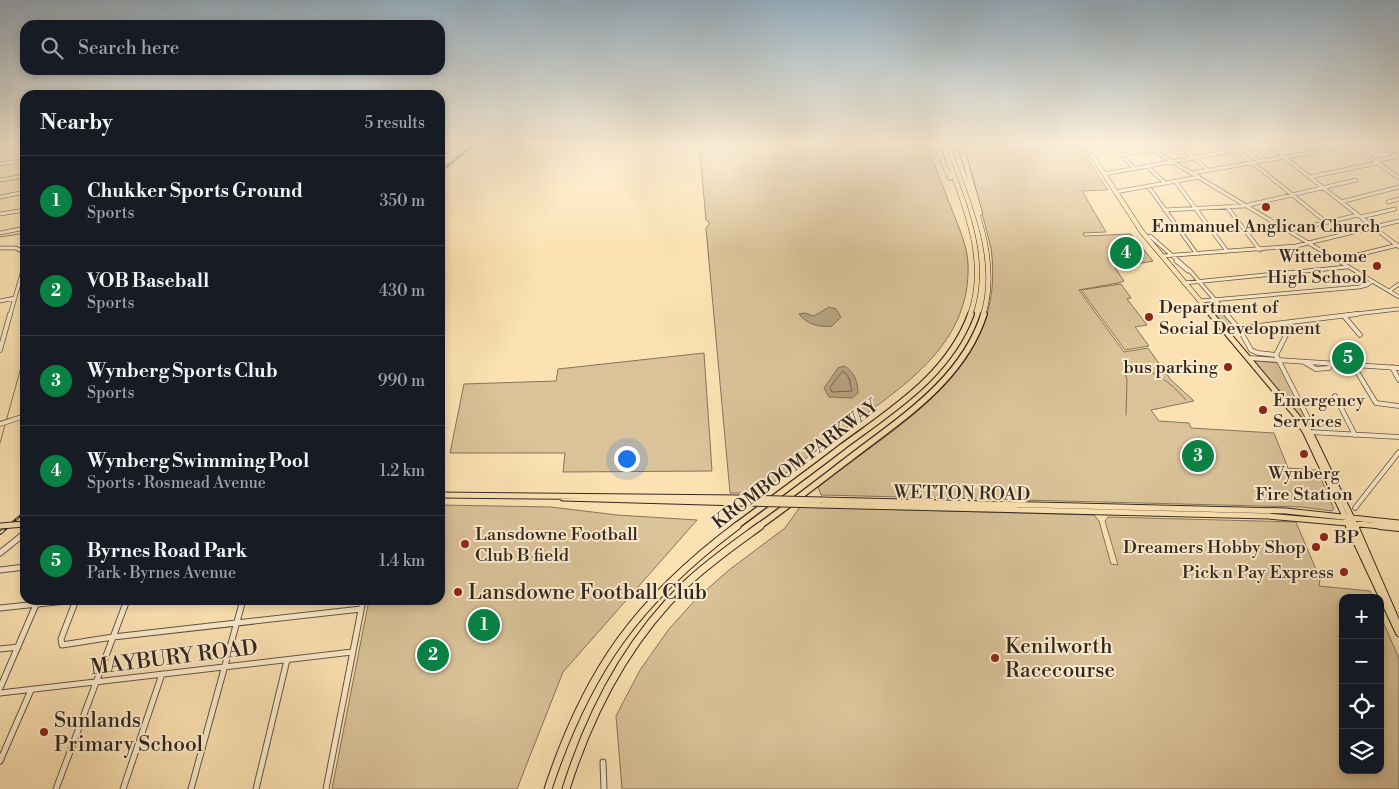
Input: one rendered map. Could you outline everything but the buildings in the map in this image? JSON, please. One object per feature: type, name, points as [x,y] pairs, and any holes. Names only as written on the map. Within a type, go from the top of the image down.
[{"type":"highway","points":[[951,180],[965,212]]},
{"type":"highway","name":"KROMBOOM PARKWAY","points":[[548,789],[570,728],[590,687],[611,652],[651,600],[676,574],[716,542],[922,387],[950,355],[970,317],[978,287],[977,252],[954,180]]},
{"type":"highway","name":"KROMBOOM PARKWAY","points":[[566,789],[584,737],[604,696],[642,634],[668,604],[686,585],[725,552],[917,406],[940,386],[957,367],[979,330],[987,304],[990,270],[984,236],[965,180]]},
{"type":"highway","points":[[970,180],[984,229],[984,236]]},
{"type":"main road","points":[[1108,180],[1142,232],[1293,411],[1307,432],[1399,628]]},
{"type":"main road","name":"WETTON ROAD","points":[[445,495],[523,496],[582,500],[821,502],[1258,515],[1399,522]]},
{"type":"main road","points":[[1349,520],[1399,633]]},
{"type":"main road","name":"WETTON ROAD","points":[[1349,520],[1399,528]]},
{"type":"main road","points":[[0,526],[20,524]]},
{"type":"street","points":[[1162,180],[1165,183]]},
{"type":"street","points":[[1116,192],[1182,180]]},
{"type":"street","points":[[1203,180],[1399,297]]},
{"type":"street","points":[[1274,180],[1326,222]]},
{"type":"street","points":[[1314,180],[1398,246]]},
{"type":"street","points":[[1164,210],[1246,205],[1356,180]]},
{"type":"street","points":[[1175,181],[1227,251]]},
{"type":"street","points":[[1148,186],[1196,253]]},
{"type":"street","points":[[1341,202],[1399,187]]},
{"type":"street","points":[[0,197],[20,193]]},
{"type":"street","points":[[1388,202],[1399,199]]},
{"type":"street","points":[[1227,207],[1260,250]]},
{"type":"street","points":[[1289,231],[1395,209]]},
{"type":"street","points":[[0,214],[20,211]]},
{"type":"street","points":[[1162,256],[1260,250],[1310,244],[1399,222]]},
{"type":"street","points":[[0,233],[20,229]]},
{"type":"street","points":[[1150,236],[1173,256],[1180,265],[1193,274],[1238,328],[1245,342],[1253,351],[1276,354],[1307,416]]},
{"type":"street","points":[[1337,260],[1398,246]]},
{"type":"street","points":[[0,248],[16,248],[20,250]]},
{"type":"street","points":[[1184,283],[1348,267]]},
{"type":"street","points":[[0,350],[20,280]]},
{"type":"street","points":[[1200,301],[1359,287],[1367,285],[1372,281]]},
{"type":"street","points":[[1389,291],[1399,284]]},
{"type":"street","points":[[0,301],[15,298]]},
{"type":"street","points":[[1224,330],[1399,309]]},
{"type":"street","points":[[1343,316],[1360,335]]},
{"type":"street","points":[[1276,354],[1286,335],[1278,324]]},
{"type":"street","points":[[1248,358],[1303,362],[1317,370],[1327,370],[1331,364],[1399,368]]},
{"type":"street","points":[[1353,365],[1376,403],[1399,406]]},
{"type":"street","points":[[1392,368],[1399,380]]},
{"type":"street","points":[[1336,396],[1355,434]]},
{"type":"street","points":[[0,424],[20,418]]},
{"type":"street","points":[[1307,432],[1399,437]]},
{"type":"street","points":[[1355,508],[1399,452]]},
{"type":"street","points":[[0,553],[20,536]]},
{"type":"street","points":[[0,570],[20,568]]},
{"type":"street","points":[[0,608],[20,605]]},
{"type":"street","points":[[0,688],[36,605]]},
{"type":"street","points":[[74,605],[61,639],[61,644],[361,609]]},
{"type":"street","points":[[56,789],[125,605]]},
{"type":"street","points":[[191,789],[226,667],[241,605]]},
{"type":"street","points":[[326,789],[361,605]]},
{"type":"street","points":[[0,649],[18,647]]},
{"type":"street","name":"MAYBURY ROAD","points":[[0,693],[352,652]]},
{"type":"street","points":[[256,789],[287,660]]},
{"type":"street","points":[[123,789],[162,674]]},
{"type":"street","points":[[0,761],[31,690]]},
{"type":"street","points":[[603,762],[604,789]]},
{"type":"shaded area","points":[[702,180],[940,180],[960,230],[967,257],[966,292],[959,317],[947,339],[931,359],[893,394],[759,493],[730,493],[706,228],[710,223],[706,220]]},
{"type":"shaded area","points":[[973,180],[1101,180],[1108,190],[1082,191],[1106,232],[1083,233],[1084,236],[1131,234],[1153,261],[1115,268],[1124,281],[1079,290],[1124,352],[1148,348],[1171,380],[1194,401],[1151,410],[1159,421],[1189,423],[1191,428],[1274,433],[1288,468],[1316,470],[1334,509],[1332,511],[1301,507],[821,495],[818,487],[913,415],[941,389],[965,360],[983,327],[992,290],[991,248]]},
{"type":"shaded area","points":[[1121,284],[1131,298],[1127,299],[1147,325],[1135,327],[1149,346],[1125,350],[1081,290]]},
{"type":"shaded area","points":[[1211,301],[1215,303],[1234,327],[1224,326],[1206,304],[1206,302]]},
{"type":"shaded area","points":[[704,353],[712,471],[563,472],[565,453],[450,453],[464,384],[556,381],[558,369]]},
{"type":"shaded area","points":[[1255,362],[1280,363],[1304,416],[1309,418],[1312,416],[1316,425],[1306,423]]},
{"type":"shaded area","points":[[445,505],[551,507],[617,515],[697,520],[563,672],[517,789],[332,789],[368,605],[445,605]]},
{"type":"shaded area","name":"Kenilworth Racecourse","points":[[800,507],[1094,515],[1099,521],[1111,564],[1118,565],[1105,521],[1108,517],[1296,522],[1320,579],[1319,586],[1370,591],[1371,594],[1339,594],[1339,774],[1384,774],[1384,624],[1399,658],[1399,789],[622,789],[616,716],[640,670],[669,629],[697,598],[729,570],[785,528]]},
{"type":"water","points":[[829,307],[836,309],[841,317],[832,326],[814,324],[799,314],[805,313],[814,316]]},
{"type":"water","points":[[844,366],[855,377],[858,393],[852,398],[829,397],[824,388],[838,368]]},
{"type":"waterway","points":[[0,237],[20,234]]},
{"type":"waterway","points":[[1126,415],[1127,379],[1124,372],[1128,367],[1153,373],[1174,387],[1186,400]]},
{"type":"waterway","points":[[0,443],[20,371]]},
{"type":"railway","points":[[7,527],[20,516]]},
{"type":"railway","points":[[0,533],[8,526]]},
{"type":"place","name":"Emmanuel Anglican Church","points":[[1266,207]]},
{"type":"place","name":"Wynberg Swimming Pool","points":[[1126,253]]},
{"type":"place","name":"Wittebome High School","points":[[1377,266]]},
{"type":"place","name":"Department of Social Development","points":[[1149,317]]},
{"type":"place","name":"Byrnes Road Park","points":[[1348,358]]},
{"type":"place","name":"bus parking","points":[[1228,367]]},
{"type":"place","name":"Emergency Services","points":[[1263,410]]},
{"type":"place","name":"Wynberg Fire Station","points":[[1304,454]]},
{"type":"place","name":"Wynberg Sports Club","points":[[1198,456]]},
{"type":"place","name":"BP","points":[[1324,537]]},
{"type":"place","name":"Lansdowne Football Club B field","points":[[465,544]]},
{"type":"place","name":"Dreamers Hobby Shop","points":[[1316,547]]},
{"type":"place","name":"Pick n Pay Express","points":[[1344,572]]},
{"type":"place","name":"Lansdowne Football Club","points":[[458,592]]},
{"type":"place","name":"Chukker Sports Ground","points":[[484,625]]},
{"type":"place","name":"VOB Baseball","points":[[433,655]]},
{"type":"place","name":"Kenilworth Racecourse","points":[[995,658]]},
{"type":"place","name":"Sunlands Primary School","points":[[44,732]]}]
